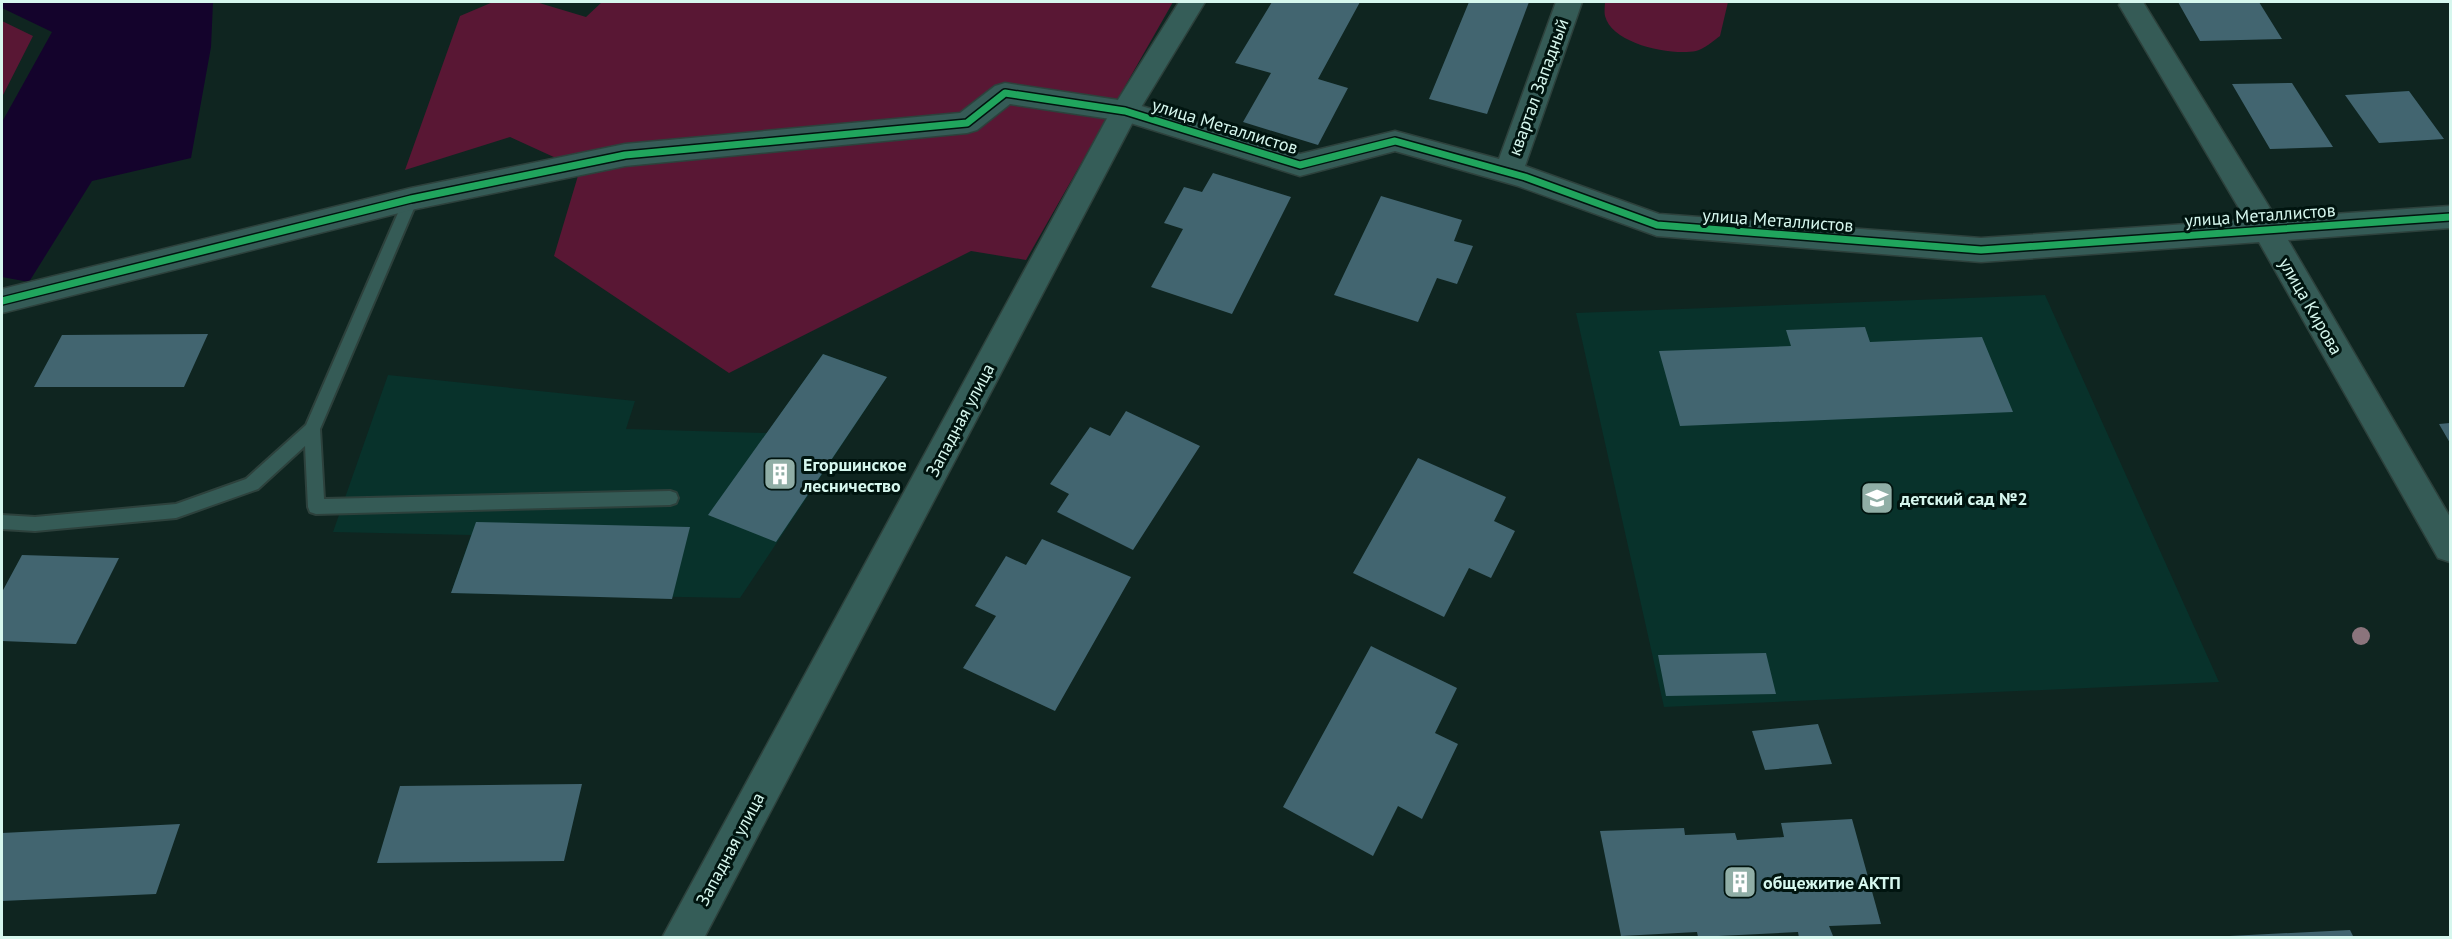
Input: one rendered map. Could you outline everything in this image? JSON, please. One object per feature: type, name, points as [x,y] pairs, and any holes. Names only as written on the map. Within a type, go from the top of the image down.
[{"type":"street","name":"Западная улица","points":[[682,938],[1125,111],[1192,2]]},
{"type":"street","name":"квартал Западный","points":[[1508,173],[1569,2]]},
{"type":"street","name":"улица Кирова","points":[[2132,5],[2267,229],[2451,546]]},
{"type":"street","name":"улица Металлистов","points":[[2,302],[411,199],[625,155],[967,123],[1005,93],[1125,111],[1300,165],[1395,141],[1508,173],[1657,225],[1982,250],[2451,217]]},
{"type":"lane","points":[[2,522],[35,524],[176,511],[252,484],[312,429],[411,199]]},
{"type":"lane","points":[[312,429],[316,507],[670,498]]},
{"type":"shaded area","points":[[2,2],[213,2],[211,47],[191,158],[92,181],[29,282],[2,277],[2,122],[52,32],[2,8]]},
{"type":"shaded area","points":[[493,2],[536,2],[586,17],[602,2],[1173,2],[1026,260],[971,251],[729,373],[554,256],[580,169],[510,137],[405,170],[460,16]]},
{"type":"shaded area","points":[[1605,2],[1728,2],[1720,36],[1696,51],[1672,52],[1644,46],[1619,34],[1610,26],[1605,16]]},
{"type":"shaded area","points":[[2,21],[33,36],[2,97]]},
{"type":"shaded area","name":"детский сад №2","points":[[2045,295],[2219,682],[1664,707],[1576,313]]},
{"type":"shaded area","name":"Егоршинское лесничество","points":[[823,354],[887,377],[740,598],[451,593],[471,535],[333,532],[388,375],[635,401],[626,429],[767,433]]},
{"type":"building","points":[[1272,2],[1360,2],[1318,79],[1348,88],[1318,145],[1243,122],[1271,73],[1235,63]]},
{"type":"building","points":[[1469,2],[1529,2],[1487,114],[1429,99]]},
{"type":"building","points":[[2178,2],[2259,2],[2282,39],[2200,41]]},
{"type":"building","points":[[2292,83],[2333,147],[2270,149],[2232,84]]},
{"type":"building","points":[[2409,91],[2444,139],[2379,143],[2345,95]]},
{"type":"building","points":[[1213,173],[1291,197],[1232,314],[1151,287],[1183,229],[1164,223],[1184,187],[1202,192]]},
{"type":"building","points":[[1381,196],[1462,220],[1454,241],[1473,246],[1457,284],[1437,278],[1418,322],[1334,295]]},
{"type":"building","points":[[1865,327],[1870,342],[1982,337],[2013,412],[1680,426],[1659,351],[1791,346],[1786,330]]},
{"type":"building","points":[[208,334],[184,387],[34,387],[62,335]]},
{"type":"building","name":"Егоршинское лесничество","points":[[823,354],[887,377],[776,542],[708,515]]},
{"type":"building","points":[[1126,411],[1200,446],[1133,550],[1057,512],[1069,494],[1050,484],[1090,427],[1110,436]]},
{"type":"building","points":[[2450,423],[2450,443],[2439,424]]},
{"type":"building","points":[[1418,458],[1506,497],[1494,521],[1515,531],[1491,578],[1469,568],[1444,617],[1353,573]]},
{"type":"building","points":[[476,522],[690,527],[672,599],[451,593]]},
{"type":"building","points":[[1042,539],[1131,577],[1055,711],[963,668],[996,616],[975,606],[1006,556],[1026,565]]},
{"type":"building","points":[[22,555],[119,558],[76,644],[2,641],[2,592]]},
{"type":"building","points":[[1371,646],[1457,688],[1435,733],[1458,744],[1422,819],[1398,806],[1373,856],[1283,807]]},
{"type":"building","points":[[1766,653],[1776,694],[1666,696],[1658,655]]},
{"type":"building","points":[[1818,724],[1832,764],[1765,770],[1752,731]]},
{"type":"building","points":[[582,784],[564,861],[377,863],[400,786]]},
{"type":"building","name":"общежитие АКТП","points":[[1852,819],[1881,924],[1829,926],[1833,936],[1799,938],[1798,932],[1698,937],[1697,932],[1621,936],[1600,831],[1684,828],[1685,835],[1735,833],[1737,840],[1784,837],[1781,823]]},
{"type":"building","points":[[180,824],[156,894],[2,901],[2,833]]},
{"type":"building","points":[[2350,930],[2354,938],[2229,938],[2229,936]]},
{"type":"cycle path","points":[[2,301],[411,199],[625,155],[967,123],[1005,93],[1125,111],[1300,165],[1395,141],[1525,177],[1657,225],[1981,250],[2450,217]]},
{"type":"place","name":"Егоршинское лесничество","points":[[780,474]]},
{"type":"place","name":"детский сад №2","points":[[1877,498]]},
{"type":"place","name":"общежитие АКТП","points":[[1740,882]]}]
